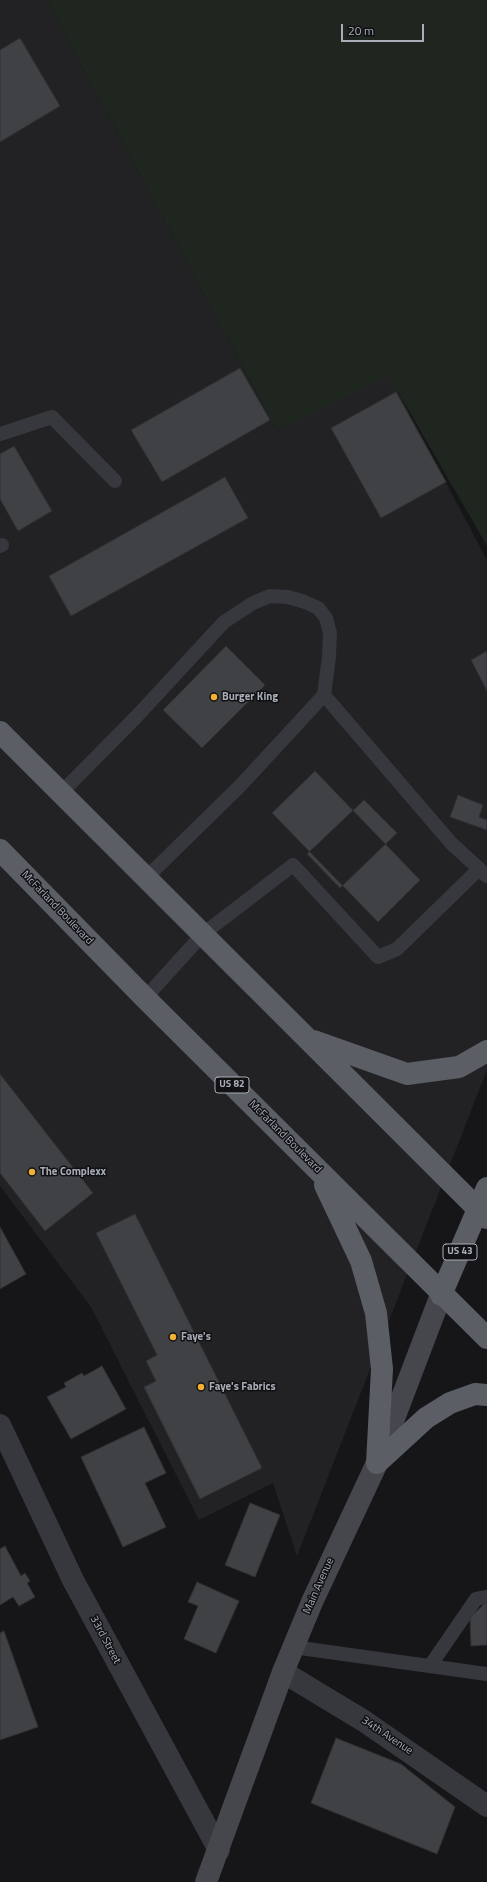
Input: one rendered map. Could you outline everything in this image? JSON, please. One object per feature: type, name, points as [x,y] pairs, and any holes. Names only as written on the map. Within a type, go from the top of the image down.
[{"type":"highway","points":[[0,732],[147,877],[483,1214]]},
{"type":"highway","name":"McFarland Boulevard","points":[[0,850],[441,1295],[487,1338]]},
{"type":"highway","points":[[309,1039],[407,1074],[459,1066],[487,1051]]},
{"type":"highway","points":[[319,1171],[361,1261],[376,1313],[382,1368],[377,1463]]},
{"type":"highway","name":"US 43","points":[[441,1295],[483,1214],[487,1188]]},
{"type":"highway","points":[[377,1463],[426,1418],[450,1402],[475,1394],[487,1396]]},
{"type":"main road","name":"Main Avenue","points":[[206,1882],[219,1850],[282,1672],[344,1530],[377,1463],[441,1295]]},
{"type":"street","name":"33rd Street","points":[[0,1425],[73,1580],[219,1850]]},
{"type":"street","name":"34th Avenue","points":[[282,1672],[364,1721],[487,1806]]},
{"type":"lane","points":[[0,434],[52,417],[115,481]]},
{"type":"lane","points":[[61,793],[137,716],[224,622],[253,603],[270,596],[288,597],[318,608],[326,618],[330,633],[324,695],[240,786],[147,877]]},
{"type":"lane","points":[[145,998],[203,934],[292,865],[378,957],[397,949],[483,873],[451,843],[324,695]]},
{"type":"lane","points":[[430,1666],[476,1599],[487,1597]]},
{"type":"lane","points":[[293,1647],[430,1666],[484,1670]]},
{"type":"shaded area","points":[[0,0],[46,0],[277,431],[389,375],[487,560],[487,1070],[297,1556],[273,1483],[199,1520],[91,1307],[0,1186]]},
{"type":"shaded area","points":[[46,0],[487,0],[487,546],[389,376],[277,431]]},
{"type":"building","points":[[20,38],[60,106],[0,142],[0,50]]},
{"type":"building","points":[[240,368],[270,420],[162,482],[131,430]]},
{"type":"building","points":[[396,392],[446,482],[381,518],[331,428]]},
{"type":"building","points":[[14,446],[52,511],[18,531],[0,499],[0,454]]},
{"type":"building","points":[[225,477],[248,518],[71,616],[49,576]]},
{"type":"building","name":"Burger King","points":[[226,646],[265,685],[202,748],[163,710]]},
{"type":"building","points":[[487,651],[487,691],[471,660]]},
{"type":"building","points":[[315,771],[420,880],[378,922],[272,813]]},
{"type":"building","points":[[458,795],[483,805],[479,817],[487,820],[487,830],[450,817]]},
{"type":"building","points":[[364,800],[397,833],[340,888],[307,854]]},
{"type":"building","points":[[0,1074],[93,1193],[45,1231],[0,1173]]},
{"type":"building","points":[[135,1214],[262,1468],[200,1499],[144,1387],[156,1381],[146,1361],[157,1355],[96,1233]]},
{"type":"building","points":[[0,1227],[26,1274],[0,1289]]},
{"type":"building","points":[[102,1366],[126,1409],[71,1439],[47,1397],[66,1387],[64,1383],[82,1373],[84,1376]]},
{"type":"building","points":[[144,1427],[166,1473],[145,1483],[166,1527],[123,1547],[81,1457]]},
{"type":"building","points":[[250,1503],[280,1515],[255,1577],[225,1565]]},
{"type":"building","points":[[5,1546],[21,1576],[25,1573],[30,1581],[27,1583],[35,1597],[19,1606],[13,1597],[0,1605],[0,1549]]},
{"type":"building","points":[[197,1582],[239,1601],[216,1653],[184,1639],[198,1606],[188,1602]]},
{"type":"building","points":[[485,1603],[487,1603],[487,1645],[471,1646],[470,1618]]},
{"type":"building","points":[[4,1631],[38,1727],[0,1740],[0,1633]]},
{"type":"building","points":[[336,1738],[401,1764],[455,1807],[437,1854],[311,1803]]},
{"type":"place","name":"Burger King","points":[[214,697]]},
{"type":"place","name":"The Complexx","points":[[32,1172]]},
{"type":"place","name":"Faye's","points":[[173,1337]]},
{"type":"place","name":"Faye's Fabrics","points":[[201,1387]]}]
